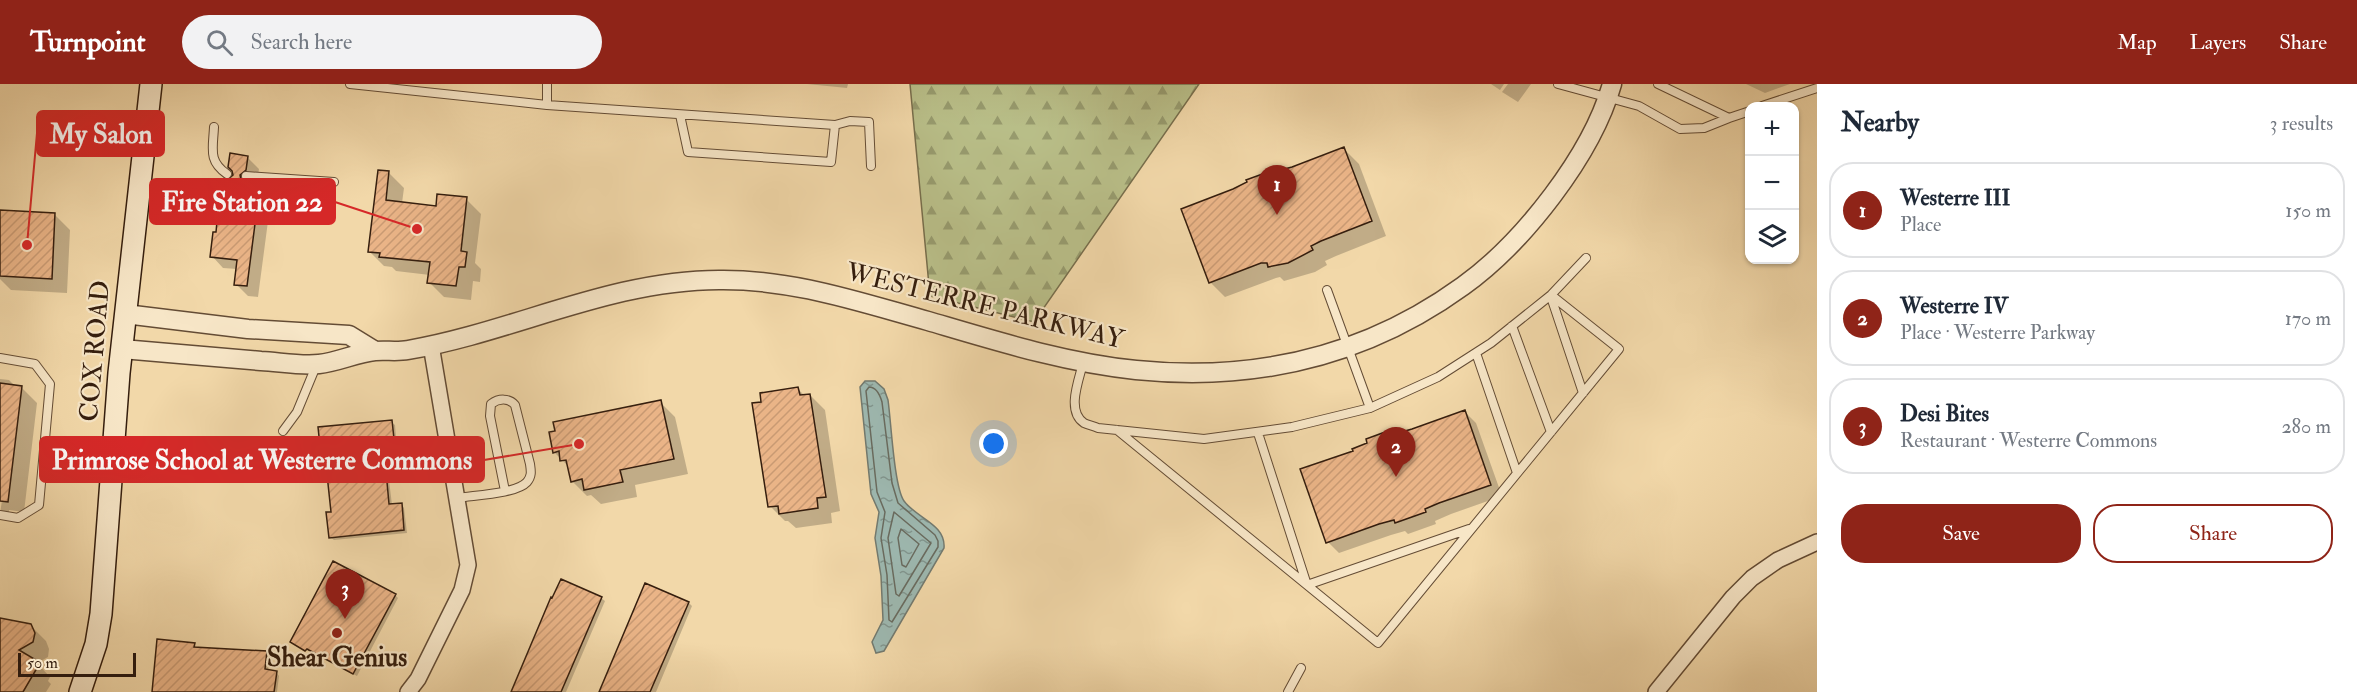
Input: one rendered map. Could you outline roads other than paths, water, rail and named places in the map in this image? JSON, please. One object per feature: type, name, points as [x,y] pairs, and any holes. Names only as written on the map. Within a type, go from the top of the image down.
[{"type":"main road","name":"COX ROAD","points":[[80,692],[96,644],[101,614],[125,314],[151,84]]},
{"type":"street","name":"WESTERRE PARKWAY","points":[[122,349],[317,364],[375,351],[403,351],[500,329],[603,296],[672,282],[719,280],[764,281],[815,290],[1084,362],[1136,370],[1197,374],[1254,371],[1347,348],[1400,324],[1449,296],[1482,273],[1509,247],[1557,191],[1592,132],[1610,91]]},
{"type":"street","points":[[125,314],[248,329],[350,335],[375,351]]},
{"type":"street","points":[[408,692],[418,679],[462,590],[468,565],[431,345]]},
{"type":"street","points":[[1656,692],[1733,597],[1752,578],[1778,560],[1817,542]]},
{"type":"lane","points":[[350,84],[547,105],[680,115],[836,125],[850,121],[869,123],[871,166]]},
{"type":"lane","points":[[547,84],[547,105]]},
{"type":"lane","points":[[1558,84],[1610,91],[1680,129],[1704,128],[1745,112]]},
{"type":"lane","points":[[1658,84],[1729,117]]},
{"type":"lane","points":[[1774,102],[1817,88]]},
{"type":"lane","points":[[680,115],[688,152],[831,162],[836,125]]},
{"type":"lane","points":[[214,128],[213,159],[218,168],[227,174]]},
{"type":"lane","points":[[246,176],[334,182]]},
{"type":"lane","points":[[1084,362],[1075,399],[1076,414],[1084,423],[1098,428],[1204,439],[1258,433],[1370,408],[1438,377],[1512,326],[1551,295],[1586,258]]},
{"type":"lane","points":[[1327,290],[1370,408]]},
{"type":"lane","points":[[1117,430],[1378,643],[1619,349],[1551,295]]},
{"type":"lane","points":[[1551,295],[1583,393]]},
{"type":"lane","points":[[1512,326],[1551,432]]},
{"type":"lane","points":[[1476,352],[1517,473]]},
{"type":"lane","points":[[0,358],[35,363],[51,384],[39,505],[18,518],[0,515]]},
{"type":"lane","points":[[283,431],[297,412],[317,364]]},
{"type":"lane","points":[[457,498],[505,491],[524,485],[531,474],[515,405],[508,400],[501,400],[491,404],[490,416],[505,491]]},
{"type":"lane","points":[[1258,433],[1307,585]]},
{"type":"lane","points":[[1307,585],[1472,529]]},
{"type":"lane","points":[[1288,692],[1301,668]]},
{"type":"water","points":[[865,381],[875,381],[884,389],[888,400],[895,468],[904,501],[935,527],[943,540],[944,548],[884,651],[876,653],[872,642],[883,620],[881,576],[875,538],[879,512],[871,494],[860,387]]},
{"type":"place","name":"Westerre III","points":[[1277,215]]},
{"type":"place","name":"Fire Station 22","points":[[417,229]]},
{"type":"place","name":"My Salon","points":[[27,245]]},
{"type":"place","name":"Primrose School at Westerre Commons","points":[[579,444]]},
{"type":"place","name":"Westerre IV","points":[[1396,477]]},
{"type":"place","name":"Desi Bites","points":[[345,619]]},
{"type":"place","name":"Shear Genius","points":[[337,633]]}]
